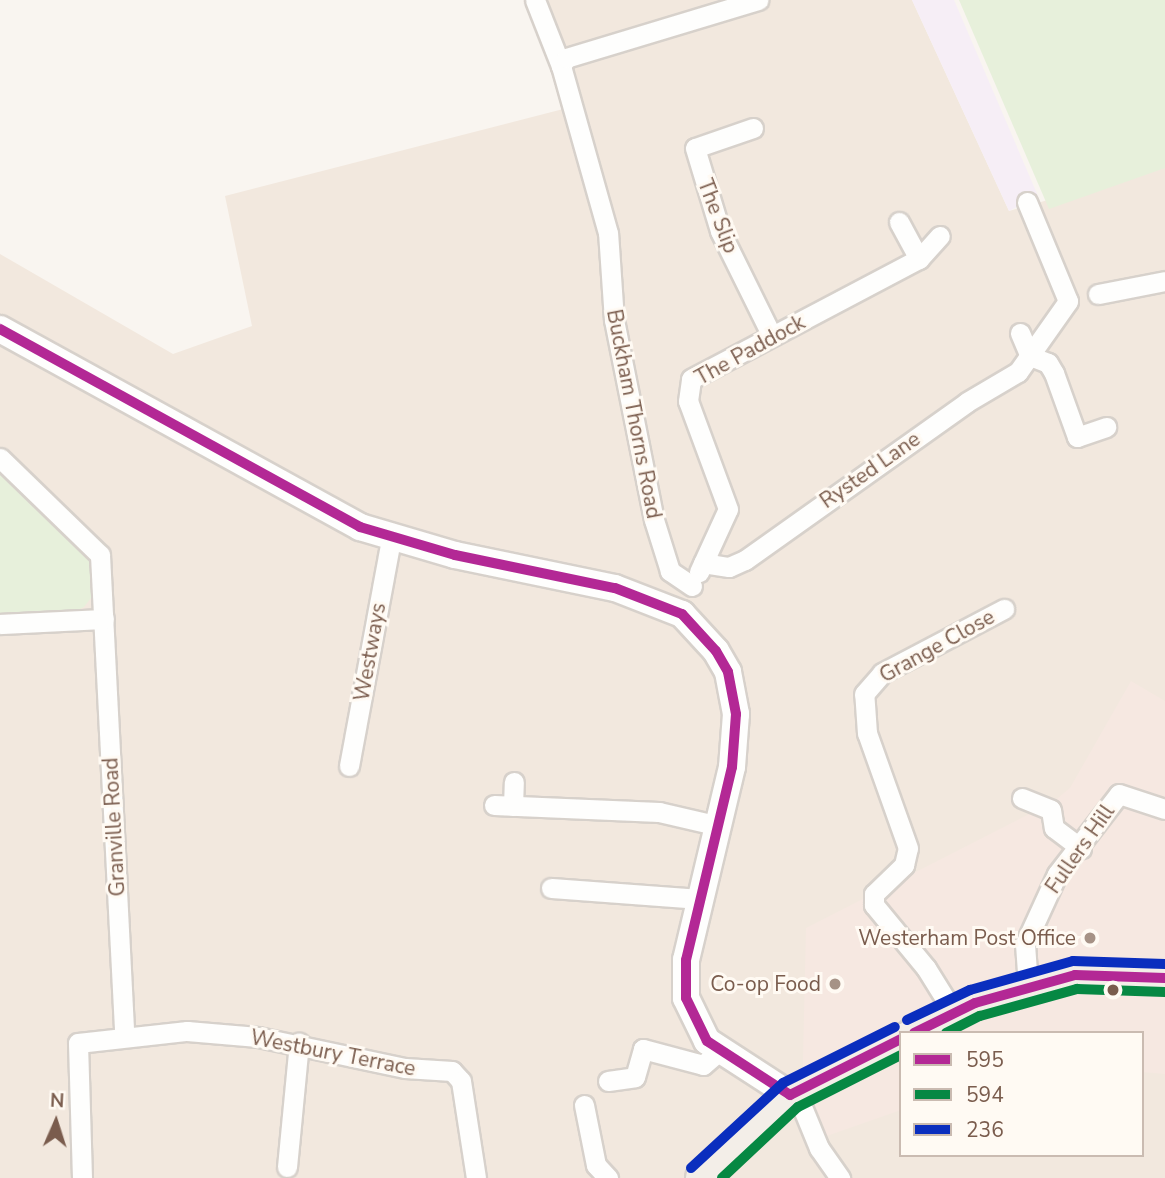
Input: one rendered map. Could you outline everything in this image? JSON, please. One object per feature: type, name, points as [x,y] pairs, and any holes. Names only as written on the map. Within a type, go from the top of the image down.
[{"type":"main road","points":[[0,329],[312,505],[391,539],[615,588],[682,614],[716,651],[733,693],[736,741],[684,980],[693,1019],[719,1051],[793,1094]]},
{"type":"main road","points":[[917,1031],[954,1013],[1028,986],[1075,975],[1165,978]]},
{"type":"main road","points":[[701,1178],[793,1094],[899,1040]]},
{"type":"street","name":"Buckham Thorns Road","points":[[535,0],[561,66],[608,233],[614,320],[654,520],[670,571],[692,586]]},
{"type":"street","points":[[561,66],[566,58],[703,9],[758,0]]},
{"type":"street","name":"The Slip","points":[[753,128],[695,148],[720,231],[772,336]]},
{"type":"street","name":"Rysted Lane","points":[[704,563],[729,567],[745,560],[967,402],[1018,372],[1068,301],[1027,202]]},
{"type":"street","points":[[899,222],[919,258]]},
{"type":"street","name":"The Paddock","points":[[682,614],[728,509],[687,389],[702,372],[919,258],[940,236]]},
{"type":"street","points":[[1098,294],[1165,281]]},
{"type":"street","points":[[1020,333],[1030,356],[1048,363],[1054,373],[1077,437],[1106,428]]},
{"type":"street","name":"Granville Road","points":[[0,458],[95,545],[101,563],[124,1035]]},
{"type":"street","name":"Westways","points":[[349,766],[391,539]]},
{"type":"street","name":"Grange Close","points":[[954,1013],[926,968],[874,905],[874,894],[904,865],[908,848],[867,733],[864,694],[882,673],[1004,609]]},
{"type":"street","points":[[0,624],[104,619]]},
{"type":"street","points":[[514,782],[504,805],[659,812],[719,826]]},
{"type":"street","name":"Fullers Hill","points":[[1028,986],[1025,944],[1057,874],[1080,848],[1119,794],[1165,809]]},
{"type":"street","points":[[1022,798],[1051,810],[1054,828],[1080,848]]},
{"type":"street","points":[[551,888],[701,899]]},
{"type":"street","name":"Westbury Terrace","points":[[82,1178],[78,1043],[124,1035],[199,1032],[299,1043],[458,1075],[476,1178]]},
{"type":"street","points":[[286,1167],[299,1043]]},
{"type":"street","points":[[608,1081],[635,1077],[643,1049],[703,1065],[719,1051]]},
{"type":"street","points":[[793,1094],[819,1148],[840,1178]]},
{"type":"street","points":[[584,1105],[596,1166],[608,1178]]},
{"type":"shaded area","points":[[530,0],[912,0],[1009,211],[1165,167],[1165,1178],[0,1178],[0,254],[173,354],[252,326],[225,196],[571,107]]},
{"type":"shaded area","points":[[912,0],[954,0],[1038,196],[1009,211]]},
{"type":"shaded area","points":[[1131,681],[1165,701],[1165,1074],[1144,1072],[1144,1031],[899,1031],[899,1111],[821,1138],[802,1101],[806,928],[1053,802],[1070,788]]},
{"type":"green space","points":[[959,0],[1165,0],[1165,168],[1049,209]]},
{"type":"green space","points":[[0,469],[91,559],[94,594],[84,607],[70,614],[0,616]]},
{"type":"transit line","name":"595","points":[[0,329],[360,527],[455,555],[615,588],[682,614],[716,651],[728,672],[736,714],[732,767],[686,960],[686,998],[707,1041],[790,1095]]},
{"type":"transit line","name":"236","points":[[907,1020],[970,990],[1073,961],[1165,964]]},
{"type":"transit line","name":"595","points":[[918,1031],[975,1003],[1075,975],[1165,978]]},
{"type":"transit line","name":"594","points":[[950,1031],[980,1016],[1077,989],[1165,992]]},
{"type":"transit line","name":"236","points":[[691,1168],[783,1083],[895,1027]]},
{"type":"transit line","name":"595","points":[[790,1095],[899,1040]]},
{"type":"transit line","name":"594","points":[[722,1178],[798,1107],[899,1056]]},
{"type":"place","name":"Westerham Post Office","points":[[1090,938]]},
{"type":"place","name":"Co-op Food","points":[[835,984]]}]
